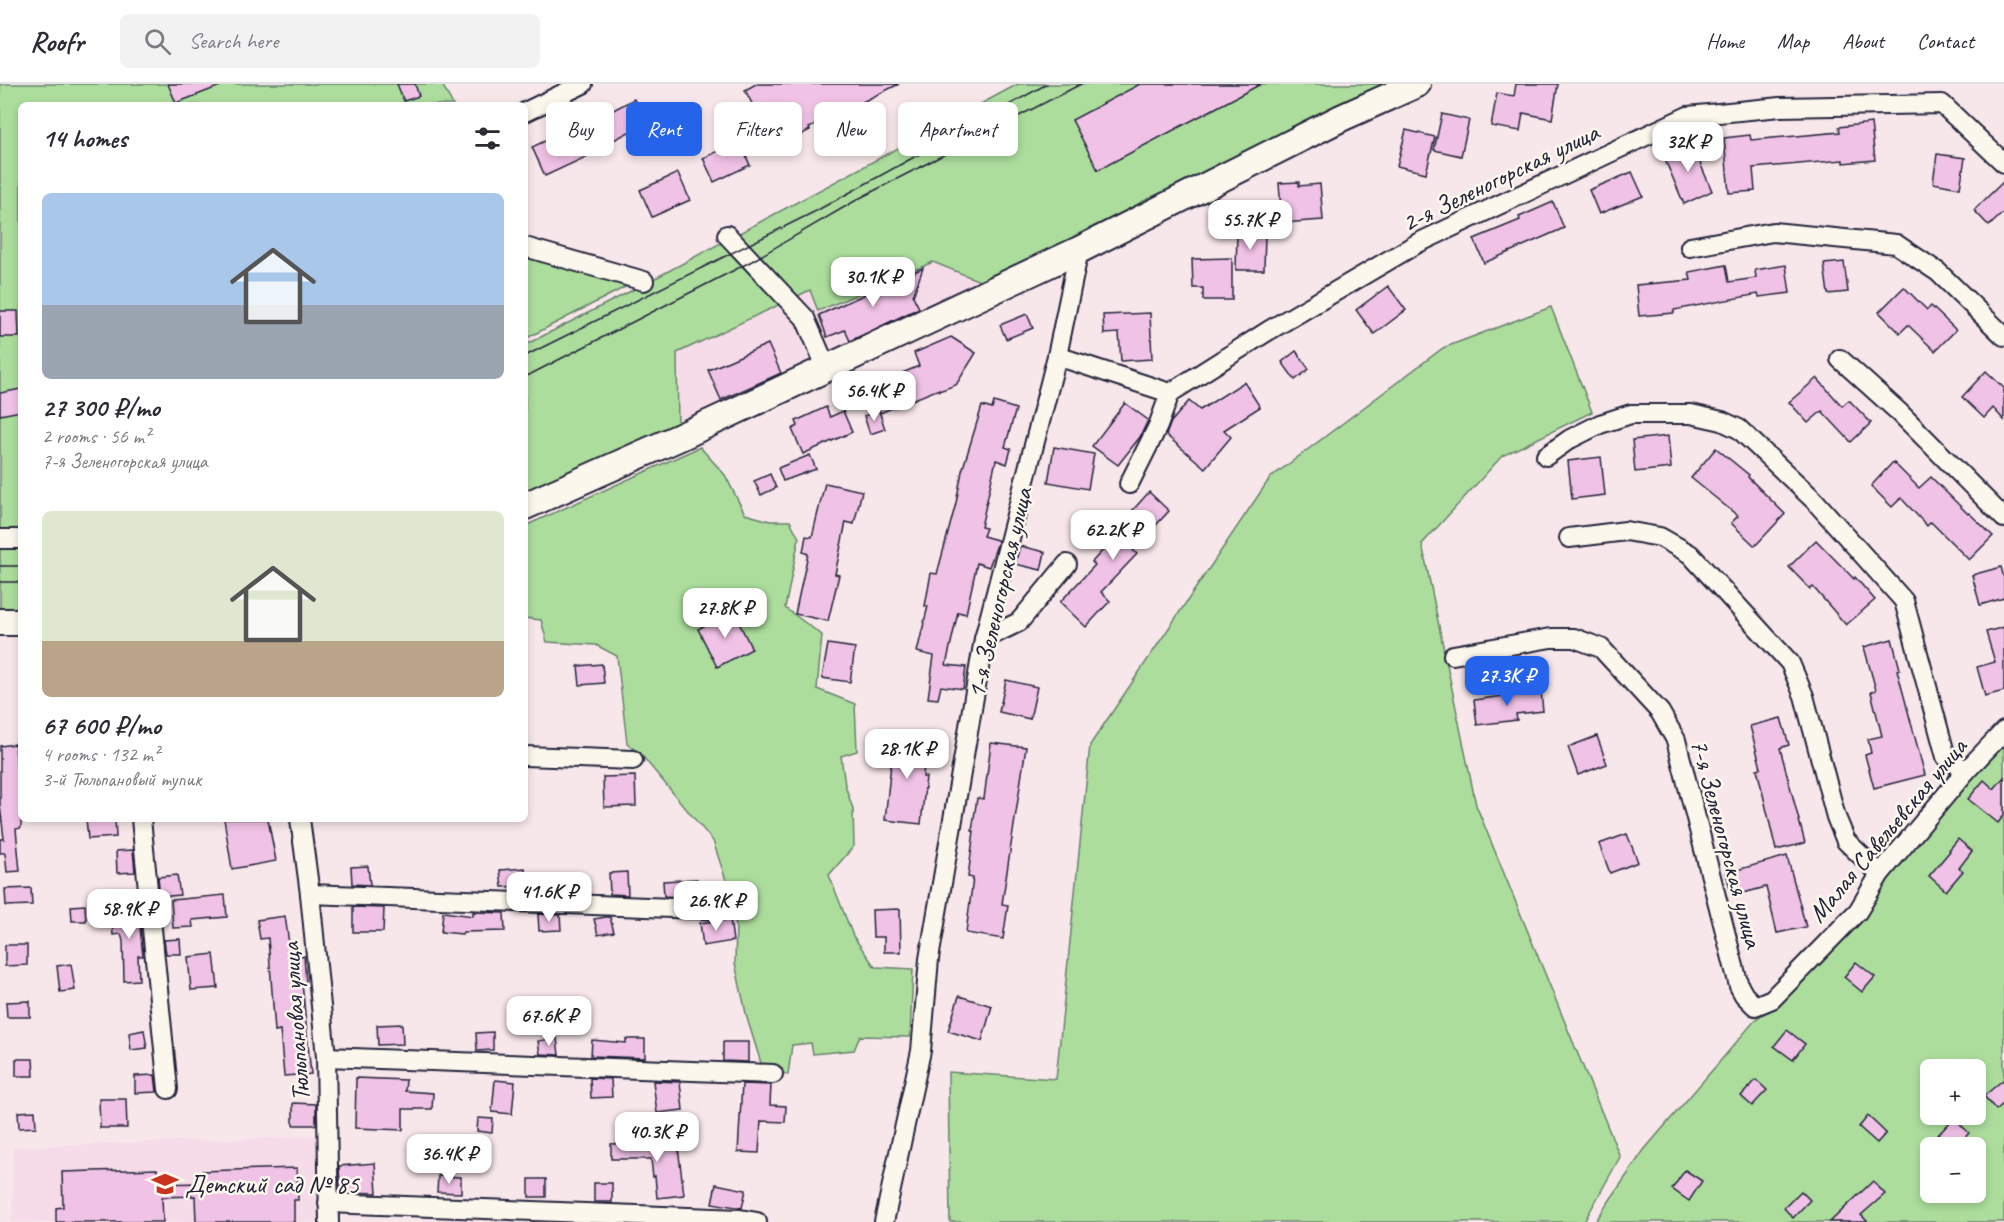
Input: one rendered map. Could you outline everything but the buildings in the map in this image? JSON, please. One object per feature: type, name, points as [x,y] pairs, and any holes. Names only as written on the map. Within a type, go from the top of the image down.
[{"type":"main road","points":[[528,505],[680,437],[1079,250],[1341,118],[1417,84]]},
{"type":"main road","points":[[0,622],[18,622]]},
{"type":"street","points":[[528,110],[583,84]]},
{"type":"street","name":"2-я Зеленогорская улица","points":[[1170,393],[1268,331],[1418,243],[1688,116],[1779,107],[1942,104],[2004,164]]},
{"type":"street","points":[[1690,248],[1773,232],[1896,244],[1938,272],[2004,336]]},
{"type":"street","points":[[727,235],[805,318],[827,369]]},
{"type":"street","points":[[528,248],[644,281]]},
{"type":"street","name":"1-я Зеленогорская улица","points":[[884,1222],[921,1051],[929,959],[984,639],[1057,356],[1079,250]]},
{"type":"street","points":[[1057,356],[1170,393],[1158,426],[1130,484]]},
{"type":"street","points":[[1840,359],[1900,413],[2004,518]]},
{"type":"street","points":[[1546,456],[1570,438],[1600,424],[1631,414],[1691,414],[1722,421],[1739,429],[1814,500],[1904,601],[1946,758],[1966,771]]},
{"type":"street","points":[[1569,538],[1626,531],[1660,537],[1690,554],[1790,663],[1804,696],[1836,817],[1846,841],[1880,874]]},
{"type":"street","points":[[0,539],[18,539]]},
{"type":"street","points":[[984,639],[1018,622],[1067,564]]},
{"type":"street","name":"7-я Зеленогорская улица","points":[[1453,655],[1551,638],[1574,638],[1601,648],[1660,712],[1676,740],[1739,986],[1755,1006]]},
{"type":"street","name":"Малая Савельевская улица","points":[[1755,1006],[1772,999],[1858,911],[1880,874],[1966,771],[2004,731]]},
{"type":"street","points":[[528,756],[633,760]]},
{"type":"street","points":[[141,822],[168,1089]]},
{"type":"street","name":"Тюльпановая улица","points":[[300,822],[326,1056],[329,1222]]},
{"type":"street","points":[[310,894],[724,910]]},
{"type":"street","points":[[326,1056],[773,1074]]},
{"type":"street","points":[[328,1203],[740,1219],[757,1222]]},
{"type":"shaded area","points":[[933,262],[987,284],[678,428],[676,353],[810,290],[819,311]]},
{"type":"shaded area","name":"Детский сад № 85","points":[[316,1136],[319,1222],[12,1222],[13,1147]]},
{"type":"green space","points":[[0,84],[442,84],[451,102],[18,102],[18,534],[0,534]]},
{"type":"green space","points":[[1018,84],[1398,84],[987,284],[933,262],[818,311],[810,290],[677,353],[678,428],[528,495],[528,343],[898,148],[898,156],[1018,156],[1018,102],[984,102]]},
{"type":"green space","points":[[528,248],[629,285],[528,337]]},
{"type":"green space","points":[[1551,307],[1592,412],[1502,456],[1422,544],[1476,805],[1620,1157],[1584,1222],[950,1222],[948,1072],[1056,1079],[1090,745],[1270,478],[1443,348]]},
{"type":"green space","points":[[700,447],[725,475],[745,514],[770,521],[790,521],[799,538],[785,608],[822,635],[817,689],[855,704],[857,751],[841,756],[845,785],[853,809],[854,846],[829,875],[853,936],[875,967],[913,969],[910,1037],[860,1036],[854,1050],[813,1054],[811,1043],[792,1045],[788,1075],[761,1063],[747,1018],[735,963],[736,926],[726,880],[713,841],[643,757],[627,743],[617,656],[596,645],[547,642],[541,620],[528,618],[528,525]]},
{"type":"green space","points":[[0,544],[18,544],[18,614],[0,613]]},
{"type":"green space","points":[[2004,741],[2004,1222],[1595,1222],[1644,1150],[1757,1018],[1777,1005],[1883,875]]},
{"type":"tram line","points":[[528,355],[816,211],[1047,84]]},
{"type":"tram line","points":[[528,375],[752,261],[860,198],[1081,84]]},
{"type":"tram line","points":[[0,566],[18,566]]},
{"type":"tram line","points":[[0,582],[18,582]]},
{"type":"place","name":"Детский сад № 85","points":[[165,1184]]}]
